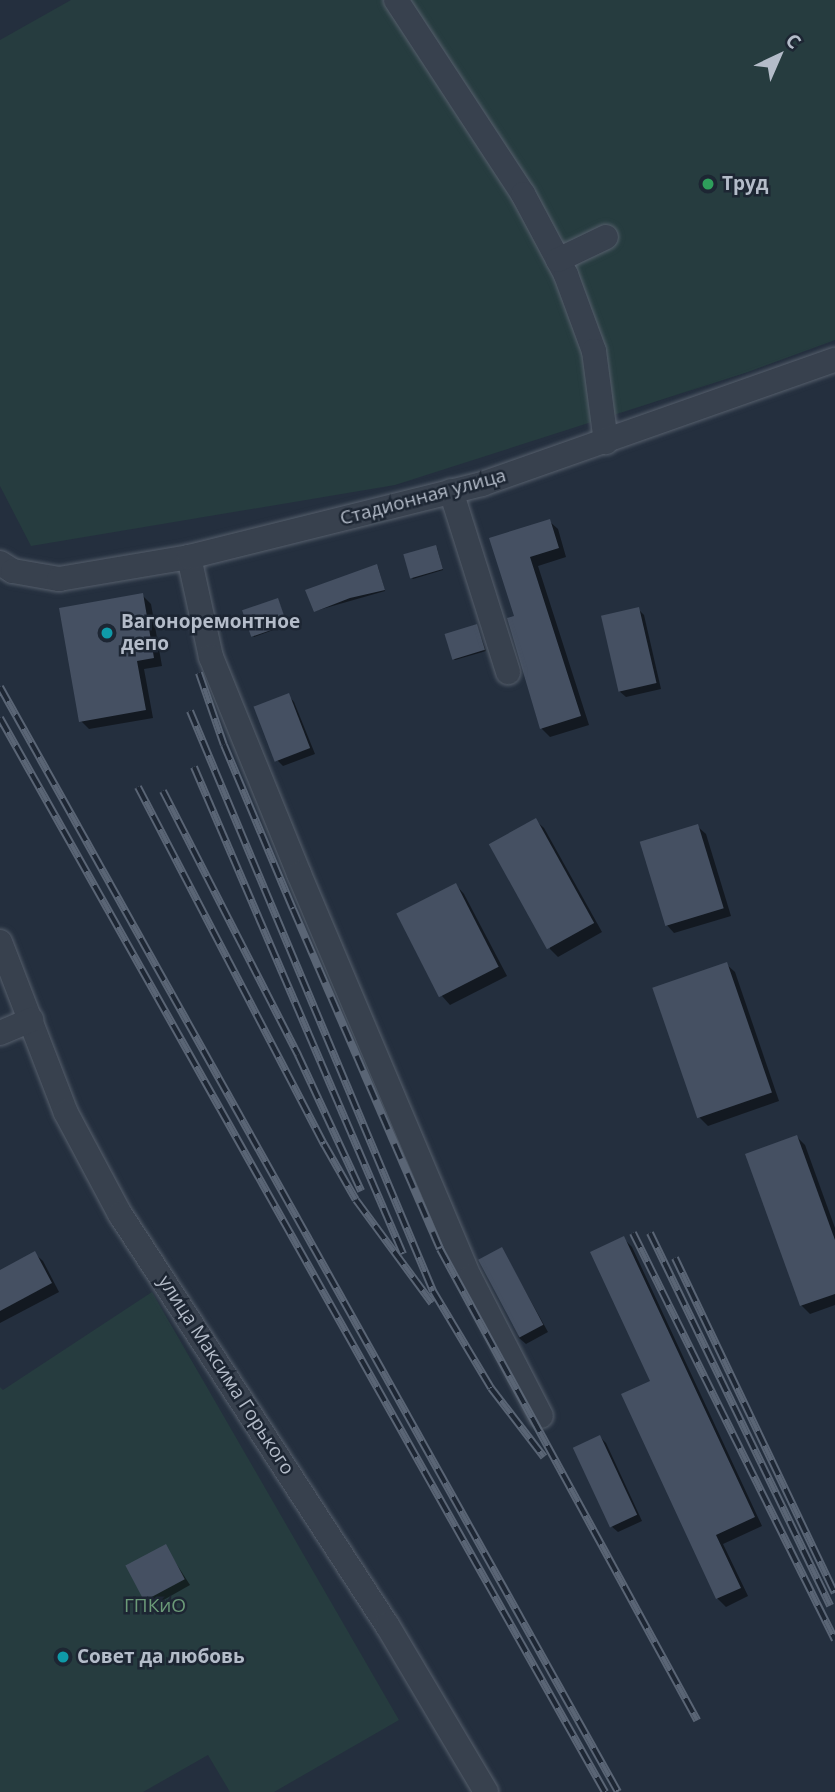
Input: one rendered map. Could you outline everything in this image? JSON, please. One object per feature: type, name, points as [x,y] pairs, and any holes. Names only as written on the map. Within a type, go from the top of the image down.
[{"type":"street","points":[[396,0],[523,194],[558,260],[594,351],[606,442]]},
{"type":"street","points":[[558,260],[606,237]]},
{"type":"street","name":"Стадионная улица","points":[[0,563],[13,571],[59,579],[189,557],[482,484],[835,360]]},
{"type":"street","points":[[451,491],[508,672]]},
{"type":"street","points":[[189,557],[211,657],[299,874],[470,1278],[541,1416]]},
{"type":"street","name":"улица Максима Горького","points":[[0,942],[66,1113],[120,1214],[387,1625],[486,1792]]},
{"type":"street","points":[[0,1033],[31,1020]]},
{"type":"green space","points":[[71,0],[835,0],[835,340],[748,372],[395,485],[31,546],[0,486],[0,40]]},
{"type":"green space","name":"ГПКиО","points":[[152,1292],[399,1720],[274,1792],[230,1792],[208,1755],[143,1792],[0,1792],[0,1387],[3,1390]]},
{"type":"building","points":[[550,519],[559,548],[530,557],[581,716],[540,729],[507,618],[514,616],[489,538]]},
{"type":"building","points":[[436,545],[443,569],[410,578],[403,554]]},
{"type":"building","points":[[377,564],[385,590],[350,598],[314,612],[305,590]]},
{"type":"building","name":"Вагоноремонтное депо","points":[[143,593],[154,658],[137,661],[146,710],[79,722],[59,608]]},
{"type":"building","points":[[278,598],[287,624],[251,637],[242,610]]},
{"type":"building","points":[[639,607],[657,683],[619,692],[601,616]]},
{"type":"building","points":[[477,624],[485,650],[452,660],[444,634]]},
{"type":"building","points":[[289,693],[310,748],[275,762],[254,707]]},
{"type":"building","points":[[536,818],[594,923],[547,949],[489,844]]},
{"type":"building","points":[[698,824],[724,908],[665,926],[640,842]]},
{"type":"building","points":[[456,883],[499,967],[439,997],[396,913]]},
{"type":"building","points":[[727,962],[772,1092],[697,1118],[652,988]]},
{"type":"building","points":[[797,1135],[835,1240],[835,1294],[800,1306],[745,1154]]},
{"type":"building","points":[[624,1236],[755,1517],[716,1535],[741,1588],[716,1599],[621,1394],[650,1381],[590,1252]]},
{"type":"building","points":[[502,1247],[543,1325],[519,1337],[478,1260]]},
{"type":"building","points":[[35,1251],[52,1283],[0,1311],[0,1270]]},
{"type":"building","points":[[600,1435],[637,1515],[610,1527],[573,1448]]},
{"type":"building","points":[[166,1544],[185,1579],[144,1601],[125,1566]]},
{"type":"railway","points":[[199,673],[224,745],[440,1249],[697,1720]]},
{"type":"railway","points":[[0,687],[618,1792]]},
{"type":"railway","points":[[190,711],[433,1291],[491,1388],[544,1457]]},
{"type":"railway","points":[[0,718],[605,1792]]},
{"type":"railway","points":[[194,767],[403,1254]]},
{"type":"railway","points":[[138,787],[324,1144],[356,1200],[432,1303]]},
{"type":"railway","points":[[163,791],[298,1055],[361,1191]]},
{"type":"railway","points":[[633,1233],[835,1640]]},
{"type":"railway","points":[[650,1233],[830,1606]]},
{"type":"railway","points":[[675,1258],[835,1593]]},
{"type":"place","name":"Труд","points":[[708,184]]},
{"type":"place","name":"Вагоноремонтное депо","points":[[107,633]]},
{"type":"place","name":"Совет да любовь","points":[[63,1657]]}]
